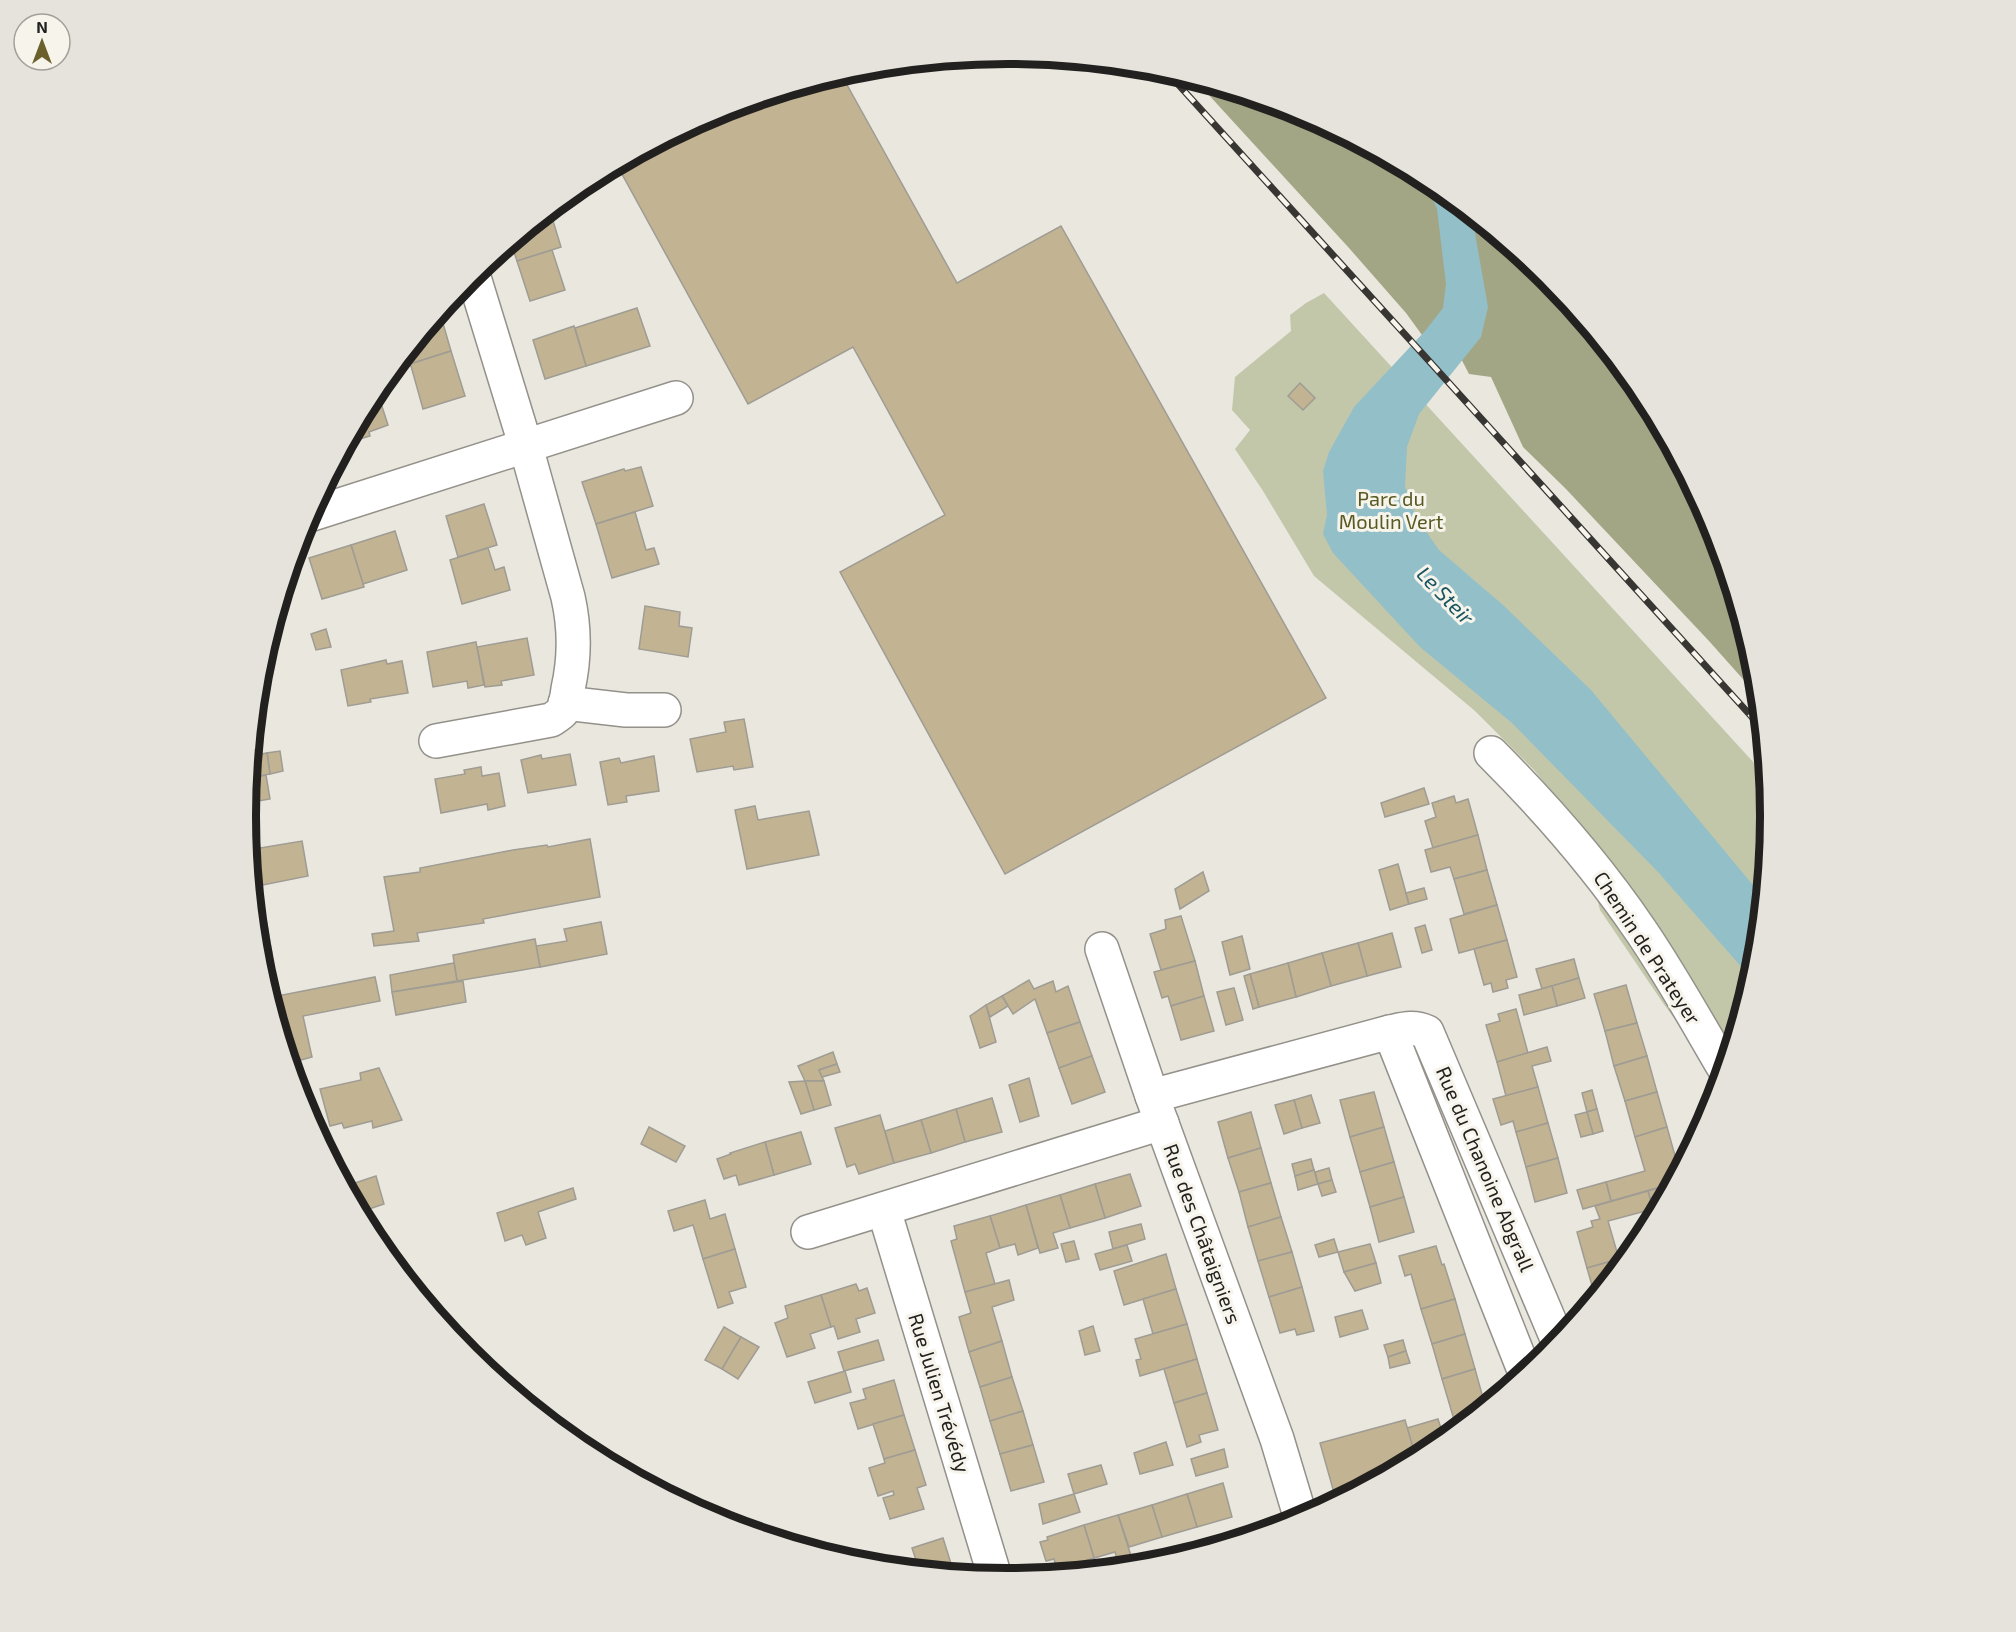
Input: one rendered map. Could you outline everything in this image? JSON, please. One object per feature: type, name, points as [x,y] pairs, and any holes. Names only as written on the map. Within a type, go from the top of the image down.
[{"type":"street","points":[[436,741],[551,720],[561,713],[572,675],[573,619],[526,447],[477,286]]},
{"type":"street","points":[[322,511],[676,398]]},
{"type":"street","points":[[565,703],[626,710],[664,710]]},
{"type":"street","name":"Chemin de Prateyer","points":[[1491,753],[1566,833],[1625,908],[1687,1004],[1719,1060]]},
{"type":"street","name":"Rue des Châtaigniers","points":[[1102,949],[1157,1110],[1277,1439],[1298,1509]]},
{"type":"street","name":"Rue du Chanoine Abgrall","points":[[1157,1110],[1390,1032],[1409,1027],[1426,1032],[1554,1331]]},
{"type":"street","name":"Rue du Chanoine Abgrall","points":[[1390,1032],[1521,1364]]},
{"type":"street","points":[[808,1232],[884,1210],[1157,1110]]},
{"type":"street","name":"Rue Julien Trévédy","points":[[884,1210],[992,1567]]},
{"type":"green space","points":[[1205,91],[1250,104],[1296,122],[1384,165],[1426,191],[1503,251],[1573,321],[1633,398],[1682,484],[1720,574],[1734,621],[1747,684],[1565,488],[1523,447],[1491,377],[1469,374],[1454,345],[1422,335],[1406,313]]},
{"type":"green space","name":"Parc du Moulin Vert","points":[[1324,293],[1758,767],[1760,816],[1753,914],[1734,1011],[1714,1073],[1600,910],[1578,824],[1534,770],[1475,711],[1314,576],[1235,449],[1250,430],[1232,410],[1235,377],[1291,331],[1290,315]]},
{"type":"water","name":"Le Steir","points":[[1430,194],[1474,227],[1488,307],[1481,337],[1419,414],[1407,447],[1405,486],[1416,517],[1439,550],[1503,605],[1591,690],[1756,888],[1744,969],[1658,872],[1512,723],[1420,647],[1333,553],[1323,534],[1327,515],[1323,471],[1329,452],[1354,407],[1425,331],[1443,308],[1446,284],[1437,209]]},
{"type":"building","points":[[846,83],[957,283],[1061,226],[1326,698],[1005,874],[840,572],[945,515],[853,347],[748,404],[621,172],[676,142],[720,122],[766,104]]},
{"type":"building","points":[[552,219],[561,247],[517,261],[514,251]]},
{"type":"building","points":[[552,250],[565,290],[530,301],[517,261]]},
{"type":"building","points":[[637,308],[650,346],[586,366],[575,328]]},
{"type":"building","points":[[442,322],[451,351],[408,365]]},
{"type":"building","points":[[574,326],[586,366],[545,379],[533,340]]},
{"type":"building","points":[[451,351],[465,396],[423,409],[411,366],[408,365]]},
{"type":"building","points":[[1300,383],[1315,398],[1303,410],[1288,396]]},
{"type":"building","points":[[381,402],[388,425],[369,432],[370,436],[357,440]]},
{"type":"building","points":[[641,467],[653,506],[596,524],[582,482],[624,469],[625,471]]},
{"type":"building","points":[[484,504],[497,545],[458,557],[446,516]]},
{"type":"building","points":[[635,512],[646,550],[654,548],[659,564],[612,578],[596,524]]},
{"type":"building","points":[[395,531],[407,570],[363,584],[351,545]]},
{"type":"building","points":[[351,545],[364,587],[322,599],[309,558]]},
{"type":"building","points":[[488,548],[495,570],[504,567],[510,590],[462,604],[450,560]]},
{"type":"building","points":[[645,606],[680,612],[679,626],[692,628],[688,657],[639,649]]},
{"type":"building","points":[[326,629],[331,647],[316,650],[311,634]]},
{"type":"building","points":[[527,638],[534,675],[501,681],[502,685],[485,687],[477,647]]},
{"type":"building","points":[[476,642],[484,685],[468,688],[467,681],[433,687],[427,652]]},
{"type":"building","points":[[386,660],[387,664],[402,661],[408,693],[370,699],[371,702],[348,706],[341,670]]},
{"type":"building","points":[[744,719],[753,767],[734,770],[733,766],[697,772],[690,739],[726,732],[724,722]]},
{"type":"building","points":[[280,751],[283,771],[270,774],[267,753]]},
{"type":"building","points":[[267,753],[270,774],[258,776],[259,755]]},
{"type":"building","points":[[570,754],[576,785],[528,793],[521,760],[541,755],[542,759]]},
{"type":"building","points":[[654,756],[659,791],[626,796],[627,802],[608,805],[600,762],[619,758],[621,763]]},
{"type":"building","points":[[481,767],[482,776],[499,773],[505,806],[488,810],[487,804],[441,813],[435,779],[465,774],[464,770]]},
{"type":"building","points":[[266,775],[270,799],[257,801],[258,777]]},
{"type":"building","points":[[1424,788],[1429,804],[1385,817],[1381,803]]},
{"type":"building","points":[[1454,796],[1456,803],[1468,799],[1478,835],[1433,848],[1425,821],[1436,817],[1432,803]]},
{"type":"building","points":[[755,806],[758,820],[809,811],[819,855],[747,869],[735,810]]},
{"type":"building","points":[[1478,835],[1487,870],[1454,879],[1450,867],[1431,872],[1425,850]]},
{"type":"building","points":[[590,839],[600,897],[483,919],[484,923],[417,933],[419,941],[374,946],[372,934],[394,931],[384,877],[420,872],[420,868],[513,850],[547,845],[548,847]]},
{"type":"building","points":[[302,841],[308,876],[260,886],[257,848]]},
{"type":"building","points":[[1398,864],[1409,904],[1390,910],[1379,870]]},
{"type":"building","points":[[1487,870],[1497,905],[1464,914],[1454,879]]},
{"type":"building","points":[[1203,872],[1209,891],[1180,909],[1175,889]]},
{"type":"building","points":[[1424,888],[1427,899],[1409,904],[1406,893]]},
{"type":"building","points":[[262,897],[272,953],[269,953]]},
{"type":"building","points":[[1497,905],[1507,940],[1459,953],[1450,919]]},
{"type":"building","points":[[1181,916],[1195,961],[1161,970],[1150,934],[1166,929],[1165,920]]},
{"type":"building","points":[[601,922],[607,954],[540,967],[536,946],[567,941],[564,929]]},
{"type":"building","points":[[1425,925],[1432,950],[1422,953],[1415,928]]},
{"type":"building","points":[[1392,933],[1401,967],[1367,976],[1358,943]]},
{"type":"building","points":[[1242,936],[1250,969],[1230,975],[1222,942]]},
{"type":"building","points":[[535,939],[540,967],[457,981],[453,955]]},
{"type":"building","points":[[1507,940],[1517,977],[1506,980],[1508,988],[1493,992],[1491,983],[1484,985],[1474,949]]},
{"type":"building","points":[[1358,943],[1367,976],[1331,986],[1322,953]]},
{"type":"building","points":[[1322,953],[1331,986],[1296,997],[1288,963]]},
{"type":"building","points":[[1574,959],[1579,978],[1542,989],[1536,969]]},
{"type":"building","points":[[1195,961],[1204,996],[1171,1006],[1168,996],[1162,998],[1154,972]]},
{"type":"building","points":[[454,963],[457,981],[392,992],[390,975]]},
{"type":"building","points":[[1288,963],[1296,997],[1259,1007],[1250,974]]},
{"type":"building","points":[[1250,974],[1259,1007],[1253,1009],[1244,976]]},
{"type":"building","points":[[375,977],[380,1001],[303,1016],[312,1057],[297,1061],[279,996]]},
{"type":"building","points":[[1579,978],[1585,998],[1557,1006],[1552,986]]},
{"type":"building","points":[[1029,980],[1034,989],[1053,981],[1056,992],[1068,986],[1080,1022],[1047,1033],[1035,999],[1013,1014],[1002,996]]},
{"type":"building","points":[[463,981],[466,1002],[396,1015],[392,992]]},
{"type":"building","points":[[1626,985],[1637,1023],[1605,1031],[1594,994]]},
{"type":"building","points":[[1552,986],[1557,1006],[1524,1015],[1519,995]]},
{"type":"building","points":[[1234,988],[1243,1020],[1226,1025],[1217,992]]},
{"type":"building","points":[[1002,996],[1008,1006],[990,1017],[986,1005]]},
{"type":"building","points":[[1204,996],[1214,1031],[1181,1040],[1171,1006]]},
{"type":"building","points":[[986,1005],[996,1042],[980,1048],[970,1016]]},
{"type":"building","points":[[1516,1009],[1528,1053],[1497,1062],[1486,1025],[1500,1021],[1498,1014]]},
{"type":"building","points":[[1080,1022],[1092,1056],[1059,1068],[1047,1033]]},
{"type":"building","points":[[1637,1023],[1647,1056],[1614,1066],[1605,1031]]},
{"type":"building","points":[[1547,1047],[1551,1061],[1532,1066],[1538,1087],[1506,1096],[1497,1062]]},
{"type":"building","points":[[833,1052],[837,1064],[819,1070],[824,1081],[805,1081],[798,1066]]},
{"type":"building","points":[[1092,1056],[1105,1092],[1072,1104],[1059,1068]]},
{"type":"building","points":[[1647,1056],[1657,1092],[1625,1101],[1614,1066]]},
{"type":"building","points":[[837,1064],[840,1072],[822,1077],[819,1070]]},
{"type":"building","points":[[379,1068],[402,1120],[373,1128],[372,1121],[344,1128],[342,1123],[330,1126],[320,1089],[361,1080],[360,1073]]},
{"type":"building","points":[[1029,1078],[1039,1116],[1020,1122],[1009,1085]]},
{"type":"building","points":[[805,1081],[824,1081],[831,1105],[814,1110]]},
{"type":"building","points":[[805,1081],[814,1110],[801,1114],[789,1082]]},
{"type":"building","points":[[1538,1087],[1548,1123],[1516,1132],[1513,1121],[1501,1125],[1493,1099]]},
{"type":"building","points":[[1592,1090],[1597,1109],[1587,1112],[1582,1093]]},
{"type":"building","points":[[1374,1092],[1384,1127],[1350,1137],[1340,1100]]},
{"type":"building","points":[[1657,1092],[1667,1127],[1635,1137],[1625,1101]]},
{"type":"building","points":[[1311,1095],[1320,1123],[1302,1128],[1294,1100]]},
{"type":"building","points":[[992,1098],[1002,1132],[965,1142],[956,1109]]},
{"type":"building","points":[[1294,1100],[1302,1128],[1284,1134],[1275,1105]]},
{"type":"building","points":[[956,1109],[965,1142],[931,1153],[921,1120]]},
{"type":"building","points":[[1597,1109],[1603,1131],[1593,1134],[1587,1112]]},
{"type":"building","points":[[1251,1112],[1261,1148],[1228,1158],[1218,1122]]},
{"type":"building","points":[[1587,1112],[1593,1134],[1581,1137],[1575,1115]]},
{"type":"building","points":[[880,1115],[894,1163],[859,1174],[855,1164],[847,1167],[835,1128]]},
{"type":"building","points":[[921,1120],[931,1153],[894,1163],[885,1131]]},
{"type":"building","points":[[1548,1123],[1558,1158],[1526,1167],[1516,1132]]},
{"type":"building","points":[[649,1127],[685,1146],[676,1162],[641,1144]]},
{"type":"building","points":[[1384,1127],[1394,1162],[1360,1172],[1350,1137]]},
{"type":"building","points":[[1667,1127],[1676,1159],[1662,1187],[1611,1201],[1606,1182],[1645,1171],[1635,1137]]},
{"type":"building","points":[[801,1132],[811,1164],[774,1175],[765,1142]]},
{"type":"building","points":[[765,1142],[774,1175],[739,1185],[736,1175],[724,1179],[717,1159]]},
{"type":"building","points":[[1261,1148],[1271,1183],[1239,1192],[1228,1158]]},
{"type":"building","points":[[1558,1158],[1567,1193],[1535,1202],[1526,1167]]},
{"type":"building","points":[[1311,1159],[1314,1170],[1295,1176],[1292,1164]]},
{"type":"building","points":[[1394,1162],[1404,1197],[1370,1207],[1360,1172]]},
{"type":"building","points":[[1329,1168],[1332,1180],[1318,1184],[1315,1172]]},
{"type":"building","points":[[1314,1170],[1318,1184],[1298,1190],[1295,1176]]},
{"type":"building","points":[[1130,1174],[1141,1206],[1105,1218],[1095,1184]]},
{"type":"building","points":[[376,1176],[384,1204],[368,1209],[353,1184]]},
{"type":"building","points":[[1332,1180],[1336,1192],[1322,1196],[1318,1184]]},
{"type":"building","points":[[1606,1182],[1611,1201],[1583,1209],[1577,1190]]},
{"type":"building","points":[[1271,1183],[1281,1217],[1248,1227],[1239,1192]]},
{"type":"building","points":[[1095,1184],[1105,1218],[1070,1228],[1060,1195]]},
{"type":"building","points":[[1662,1187],[1652,1204],[1648,1191]]},
{"type":"building","points":[[573,1188],[576,1199],[538,1212],[546,1238],[526,1245],[522,1235],[505,1241],[497,1213]]},
{"type":"building","points":[[1648,1191],[1652,1204],[1648,1210],[1608,1221],[1618,1255],[1613,1261],[1587,1268],[1577,1232],[1593,1227],[1591,1221],[1600,1219],[1595,1206]]},
{"type":"building","points":[[1060,1195],[1070,1228],[1053,1233],[1058,1248],[1040,1253],[1026,1205]]},
{"type":"building","points":[[1404,1197],[1414,1232],[1379,1242],[1370,1207]]},
{"type":"building","points":[[705,1200],[710,1219],[725,1214],[735,1249],[703,1259],[693,1225],[674,1231],[668,1211]]},
{"type":"building","points":[[1026,1205],[1038,1248],[1018,1255],[1015,1244],[1000,1248],[990,1216]]},
{"type":"building","points":[[990,1216],[1000,1248],[986,1253],[995,1284],[965,1292],[951,1241],[957,1239],[954,1226]]},
{"type":"building","points":[[1281,1217],[1292,1252],[1258,1261],[1248,1227]]},
{"type":"building","points":[[1141,1224],[1145,1239],[1113,1249],[1109,1232]]},
{"type":"building","points":[[1334,1239],[1338,1252],[1319,1257],[1315,1245]]},
{"type":"building","points":[[1074,1241],[1079,1259],[1066,1262],[1061,1244]]},
{"type":"building","points":[[1370,1244],[1376,1263],[1344,1272],[1338,1252]]},
{"type":"building","points":[[1127,1245],[1132,1261],[1100,1270],[1095,1254]]},
{"type":"building","points":[[1436,1246],[1455,1299],[1421,1309],[1411,1274],[1405,1276],[1399,1256]]},
{"type":"building","points":[[735,1249],[746,1287],[729,1292],[733,1303],[718,1308],[703,1259]]},
{"type":"building","points":[[1292,1252],[1302,1287],[1269,1297],[1258,1261]]},
{"type":"building","points":[[1166,1254],[1176,1289],[1124,1305],[1114,1271]]},
{"type":"building","points":[[1613,1261],[1592,1287],[1587,1268]]},
{"type":"building","points":[[1376,1263],[1381,1283],[1355,1291],[1344,1272]]},
{"type":"building","points":[[1009,1280],[1014,1300],[992,1307],[1002,1341],[969,1352],[959,1317],[971,1313],[965,1292]]},
{"type":"building","points":[[856,1284],[859,1291],[867,1288],[875,1313],[856,1319],[860,1332],[838,1339],[834,1326],[831,1327],[821,1295]]},
{"type":"building","points":[[1302,1287],[1314,1331],[1297,1335],[1295,1329],[1280,1333],[1269,1297]]},
{"type":"building","points":[[1176,1289],[1187,1324],[1153,1334],[1143,1299]]},
{"type":"building","points":[[821,1295],[831,1327],[810,1334],[815,1348],[787,1357],[775,1323],[788,1318],[785,1306]]},
{"type":"building","points":[[1455,1299],[1465,1334],[1432,1344],[1421,1309]]},
{"type":"building","points":[[1362,1310],[1368,1329],[1340,1337],[1335,1317]]},
{"type":"building","points":[[1187,1324],[1197,1359],[1140,1376],[1136,1360],[1141,1359],[1135,1339]]},
{"type":"building","points":[[1093,1326],[1100,1351],[1085,1355],[1079,1331]]},
{"type":"building","points":[[724,1327],[741,1337],[722,1369],[705,1360]]},
{"type":"building","points":[[1465,1334],[1475,1369],[1442,1379],[1432,1344]]},
{"type":"building","points":[[741,1337],[759,1347],[738,1379],[722,1369]]},
{"type":"building","points":[[878,1340],[884,1360],[844,1371],[838,1352]]},
{"type":"building","points":[[1403,1340],[1406,1351],[1388,1357],[1384,1345]]},
{"type":"building","points":[[1002,1341],[1012,1377],[980,1387],[969,1352]]},
{"type":"building","points":[[1406,1351],[1410,1363],[1390,1368],[1388,1357]]},
{"type":"building","points":[[1197,1359],[1207,1393],[1174,1403],[1164,1369]]},
{"type":"building","points":[[1475,1369],[1483,1397],[1454,1420],[1442,1379]]},
{"type":"building","points":[[845,1371],[851,1392],[815,1403],[808,1382]]},
{"type":"building","points":[[1012,1377],[1023,1411],[990,1421],[980,1387]]},
{"type":"building","points":[[894,1380],[904,1415],[858,1429],[850,1403],[866,1399],[863,1389]]},
{"type":"building","points":[[1207,1393],[1218,1430],[1199,1435],[1201,1442],[1187,1447],[1174,1403]]},
{"type":"building","points":[[1023,1411],[1033,1445],[1000,1454],[990,1421]]},
{"type":"building","points":[[904,1415],[915,1450],[884,1459],[873,1424]]},
{"type":"building","points":[[1438,1419],[1441,1430],[1422,1444],[1412,1446],[1407,1428]]},
{"type":"building","points":[[1405,1420],[1413,1449],[1334,1493],[1320,1443]]},
{"type":"building","points":[[1166,1442],[1173,1465],[1140,1474],[1134,1453]]},
{"type":"building","points":[[1033,1445],[1044,1482],[1011,1491],[1000,1454]]},
{"type":"building","points":[[1224,1449],[1228,1467],[1196,1476],[1191,1459]]},
{"type":"building","points":[[915,1450],[926,1485],[917,1488],[924,1509],[890,1519],[883,1498],[894,1495],[893,1491],[878,1496],[869,1468],[885,1463],[884,1459]]},
{"type":"building","points":[[1101,1465],[1107,1484],[1074,1494],[1068,1474]]},
{"type":"building","points":[[1223,1483],[1232,1517],[1197,1527],[1187,1494]]},
{"type":"building","points":[[1074,1494],[1080,1512],[1043,1524],[1039,1504]]},
{"type":"building","points":[[1187,1494],[1197,1527],[1162,1537],[1152,1505]]},
{"type":"building","points":[[1152,1505],[1162,1537],[1129,1547],[1118,1515]]},
{"type":"building","points":[[1118,1515],[1131,1557],[1117,1559],[1115,1552],[1094,1558],[1084,1525]]},
{"type":"building","points":[[1084,1525],[1094,1558],[1072,1564],[1056,1566],[1054,1559],[1046,1561],[1040,1542],[1048,1540],[1047,1537]]},
{"type":"building","points":[[943,1538],[952,1565],[917,1562],[912,1548]]},
{"type":"railway","points":[[1178,84],[1753,718]]}]
